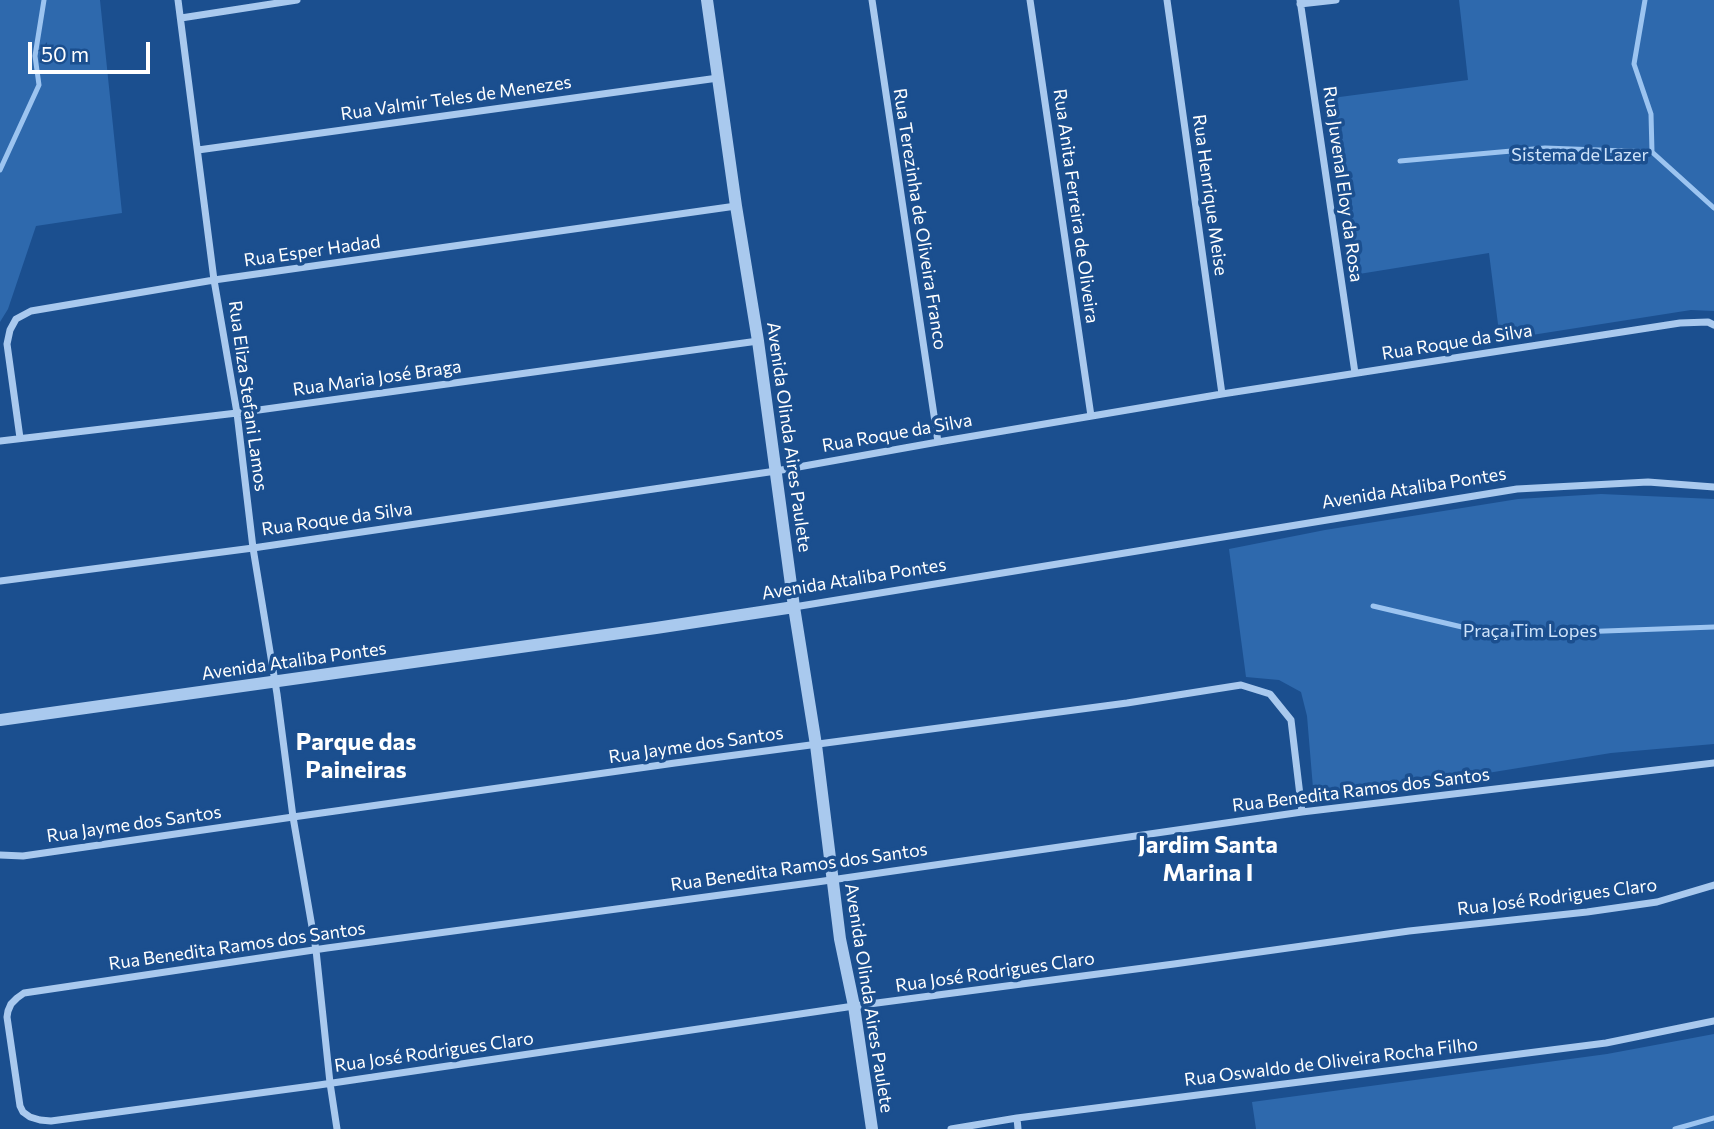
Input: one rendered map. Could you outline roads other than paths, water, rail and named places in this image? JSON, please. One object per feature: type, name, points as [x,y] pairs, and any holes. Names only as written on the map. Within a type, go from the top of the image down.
[{"type":"street","name":"Rua Eliza Stefani Lamos","points":[[178,0],[214,280],[237,413],[253,548],[293,817],[316,950],[337,1129]]},
{"type":"street","points":[[181,18],[297,0]]},
{"type":"street","name":"Avenida Olinda Aires Paulete","points":[[707,0],[816,745],[840,939],[872,1129]]},
{"type":"street","name":"Rua Terezinha de Oliveira Franco","points":[[872,0],[938,442]]},
{"type":"street","name":"Rua Anita Ferreira de Oliveira","points":[[1030,0],[1091,416]]},
{"type":"street","name":"Rua Henrique Meise","points":[[1167,0],[1222,394]]},
{"type":"street","points":[[1300,2],[1336,0]]},
{"type":"street","name":"Rua Juvenal Eloy da Rosa","points":[[1300,2],[1354,373]]},
{"type":"street","name":"Rua Valmir Teles de Menezes","points":[[198,150],[718,78]]},
{"type":"street","name":"Rua Esper Hadad","points":[[20,438],[7,344],[16,319],[31,311],[214,280],[736,206]]},
{"type":"street","name":"Rua Roque da Silva","points":[[0,581],[253,548],[776,471],[1222,394],[1679,323],[1708,322],[1714,326]]},
{"type":"street","name":"Rua Maria José Braga","points":[[0,441],[237,413],[758,341]]},
{"type":"street","name":"Avenida Ataliba Pontes","points":[[0,720],[794,607],[1517,489],[1648,482],[1714,487]]},
{"type":"street","name":"Rua Jayme dos Santos","points":[[0,855],[23,856],[1241,685],[1270,694],[1291,720],[1302,812]]},
{"type":"street","name":"Rua Benedita Ramos dos Santos","points":[[30,1117],[20,1106],[8,1017],[11,1004],[24,993],[1302,812],[1714,763]]},
{"type":"street","name":"Rua José Rodrigues Claro","points":[[30,1117],[51,1121],[853,1006],[1409,930],[1587,912],[1657,902],[1714,885]]},
{"type":"street","name":"Rua Oswaldo de Oliveira Rocha Filho","points":[[951,1129],[1017,1118],[1606,1043],[1714,1021]]},
{"type":"street","points":[[1017,1118],[1018,1129]]},
{"type":"waterway","points":[[0,170],[39,85],[35,56],[44,0]]},
{"type":"waterway","points":[[1645,0],[1634,64],[1651,114],[1652,152]]},
{"type":"waterway","points":[[1400,161],[1545,148],[1652,152],[1714,208]]},
{"type":"waterway","points":[[1373,606],[1496,635],[1714,627]]},
{"type":"waterway","points":[[1675,1129],[1714,1118]]},
{"type":"district","name":"Parque das Paineiras","points":[[356,756]]},
{"type":"district","name":"Jardim Santa Marina I","points":[[1208,859]]},
{"type":"park label","name":"Sistema de Lazer","points":[[1580,155]]},
{"type":"park label","name":"Praça Tim Lopes","points":[[1530,631]]}]
